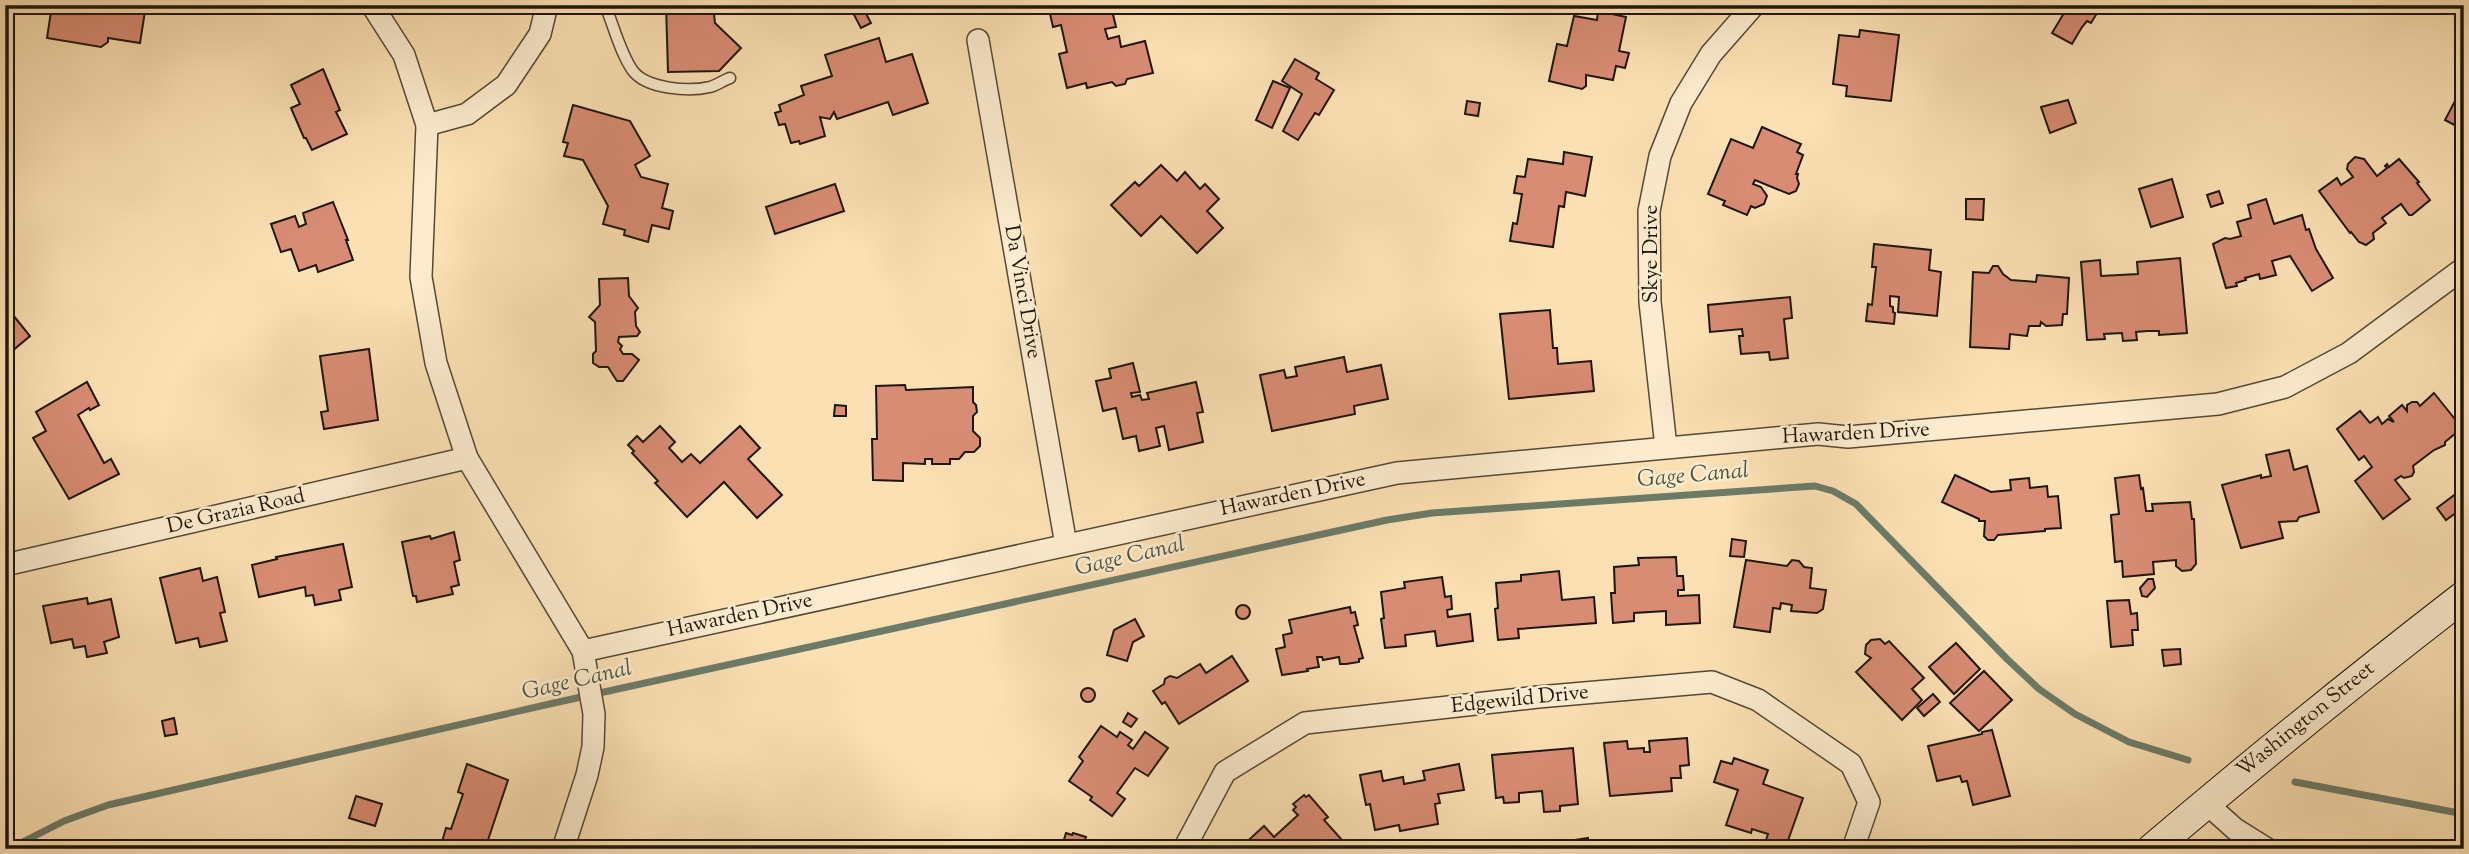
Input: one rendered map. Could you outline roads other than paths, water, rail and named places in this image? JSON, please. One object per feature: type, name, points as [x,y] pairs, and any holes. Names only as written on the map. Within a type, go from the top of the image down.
[{"type":"main road","name":"Washington Street","points":[[2152,849],[2320,708],[2464,596]]},
{"type":"street","points":[[372,5],[404,55],[427,125],[421,277],[436,363],[467,458],[583,651],[594,715],[593,747],[587,775],[563,849]]},
{"type":"street","points":[[427,125],[467,114],[506,85],[540,34],[547,5]]},
{"type":"street","name":"Skye Drive","points":[[1666,447],[1650,302],[1649,211],[1660,156],[1681,103],[1711,54],[1754,5]]},
{"type":"street","name":"Da Vinci Drive","points":[[978,40],[1066,545]]},
{"type":"street","name":"Hawarden Drive","points":[[583,651],[1397,473],[1818,434],[1848,437],[2218,404],[2285,387],[2349,354],[2464,268]]},
{"type":"street","name":"De Grazia Road","points":[[5,565],[467,458]]},
{"type":"street","name":"Edgewild Drive","points":[[1184,849],[1224,772],[1305,723],[1538,697],[1712,682],[1758,700],[1851,764],[1869,803],[1853,849]]},
{"type":"street","points":[[2206,803],[2235,829],[2267,849]]},
{"type":"lane","points":[[606,5],[631,68],[639,78],[686,89],[710,87],[730,78]]},
{"type":"waterway","name":"Gage Canal","points":[[9,849],[64,821],[108,805],[554,703],[1387,520],[1432,513],[1815,486],[1833,491],[1856,504],[2039,689],[2075,714],[2129,742],[2188,760]]},
{"type":"waterway","points":[[2295,782],[2464,814]]}]
